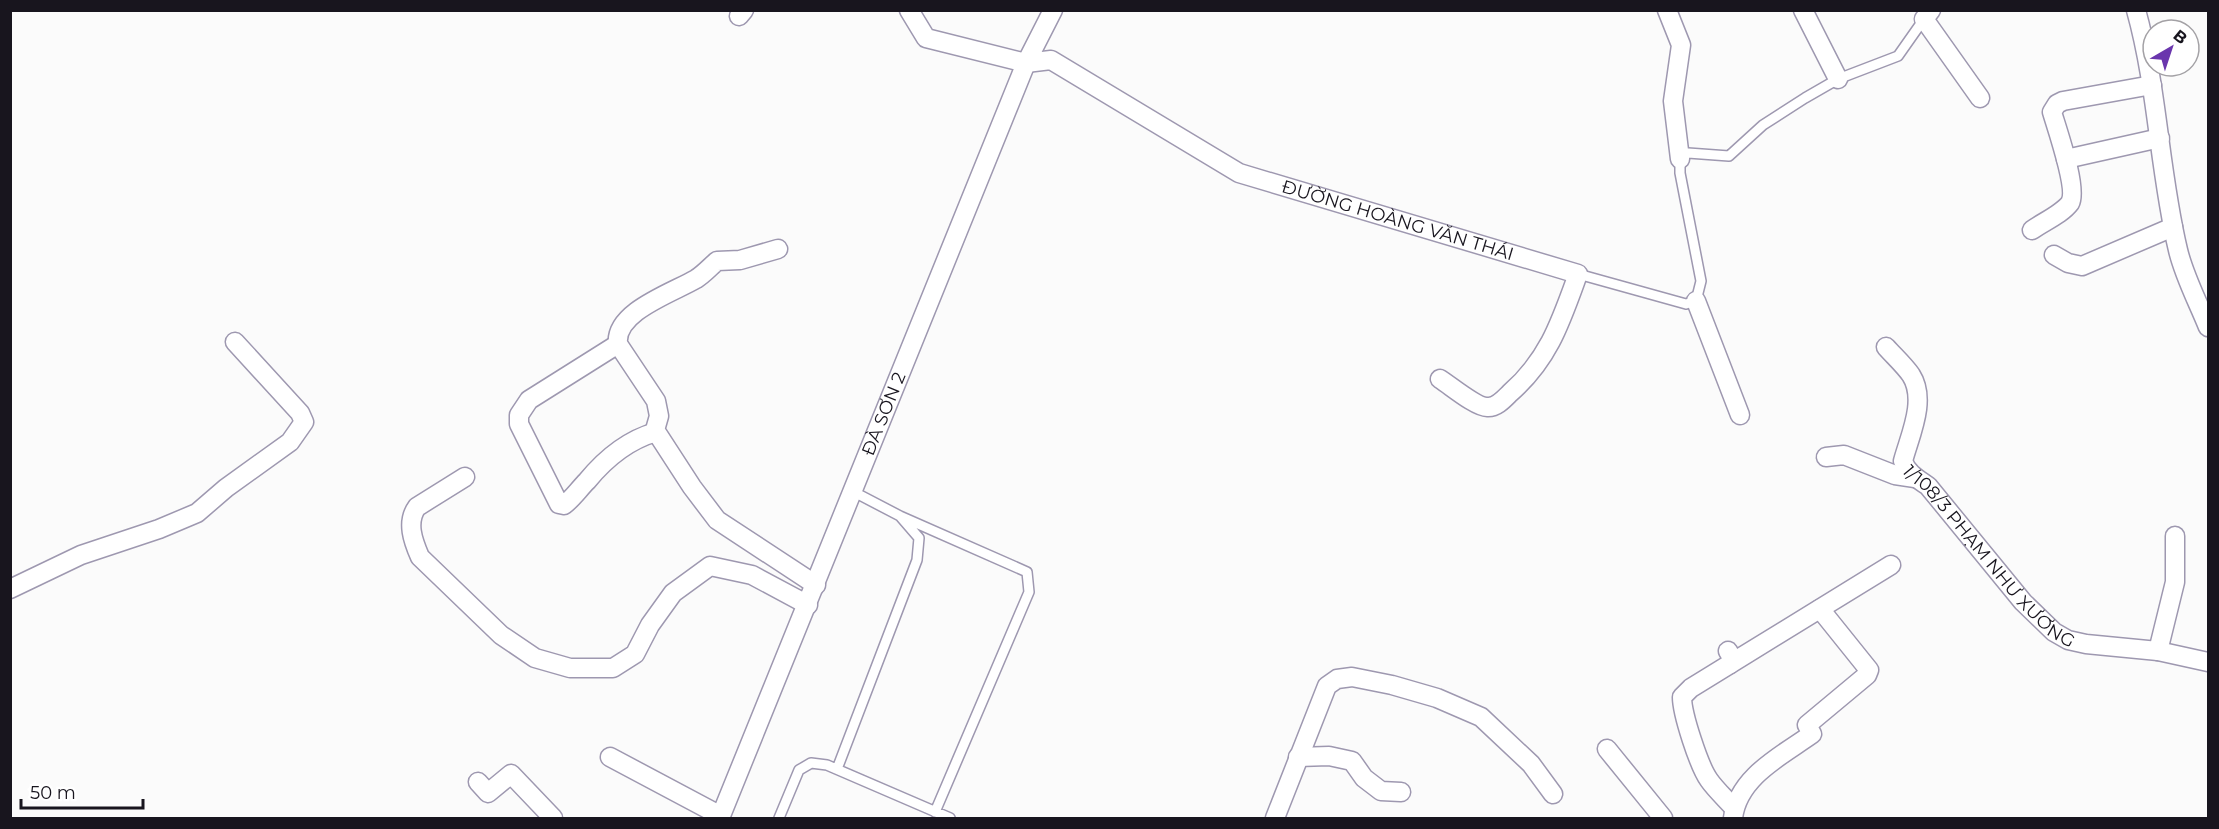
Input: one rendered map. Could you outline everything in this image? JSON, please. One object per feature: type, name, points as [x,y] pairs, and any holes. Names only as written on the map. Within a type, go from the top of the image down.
[{"type":"street","name":"ĐƯỜNG HOÀNG VĂN THÁI","points":[[909,10],[926,38],[1026,63],[1051,60],[1239,173],[1578,274]]},
{"type":"street","name":"ĐÀ SƠN 2","points":[[721,817],[1026,63],[1053,10]]},
{"type":"street","points":[[1667,10],[1681,45],[1674,101],[1680,159]]},
{"type":"street","points":[[1803,10],[1838,79]]},
{"type":"street","points":[[2136,10],[2152,85],[2178,253],[2208,327]]},
{"type":"street","points":[[1927,15],[1980,98]]},
{"type":"street","points":[[2032,230],[2064,209],[2073,194],[2067,159],[2052,112],[2057,104],[2152,85]]},
{"type":"street","points":[[2067,159],[2160,138]]},
{"type":"street","points":[[2054,255],[2068,263],[2082,266],[2174,227]]},
{"type":"street","points":[[778,249],[740,260],[717,261],[698,278],[632,314],[619,330],[618,345],[656,401],[659,416],[656,432],[717,520],[816,585]]},
{"type":"street","points":[[1440,379],[1481,406],[1490,408],[1499,403],[1522,383],[1541,361],[1561,321],[1578,274]]},
{"type":"street","points":[[1696,301],[1740,415]]},
{"type":"street","points":[[10,589],[81,555],[159,530],[197,513],[226,488],[267,461],[290,442],[304,422],[300,414],[235,342]]},
{"type":"street","points":[[618,345],[529,400],[519,415],[519,424],[559,504],[564,505],[608,459],[641,436],[656,432]]},
{"type":"street","name":"1/108/3 PHẠM NHƯ XƯƠNG","points":[[1886,347],[1911,376],[1918,390],[1918,404],[1903,461],[1905,466],[1915,478],[1928,486],[2023,602],[2054,632],[2068,640],[2158,651],[2208,662]]},
{"type":"street","points":[[1826,457],[1844,455],[1895,475],[1915,478]]},
{"type":"street","points":[[465,477],[417,507],[412,514],[416,547],[420,557],[501,635],[535,658],[570,669],[613,668],[635,654],[650,625],[674,593],[710,567],[752,575],[808,605]]},
{"type":"street","points":[[2158,651],[2175,582],[2175,536]]},
{"type":"street","points":[[1733,813],[1699,761],[1682,708],[1682,697],[1729,657],[1820,609],[1891,565]]},
{"type":"street","points":[[1733,813],[1740,792],[1763,768],[1812,734],[1807,725],[1867,675],[1869,670],[1820,609]]},
{"type":"street","points":[[1275,819],[1327,686],[1337,679],[1352,677],[1392,685],[1437,698],[1481,717],[1532,764],[1553,794]]},
{"type":"street","points":[[1607,748],[1664,819]]},
{"type":"street","points":[[1298,757],[1329,756],[1352,761],[1364,778],[1381,791],[1401,792]]},
{"type":"street","points":[[610,757],[721,817]]},
{"type":"street","points":[[478,782],[488,792],[511,774],[553,819]]},
{"type":"lane","points":[[1578,274],[1686,304],[1696,301],[1701,281],[1680,173],[1680,159],[1688,153],[1729,156],[1763,125],[1838,79],[1898,56],[1927,15]]},
{"type":"lane","points":[[854,492],[900,516],[1027,572],[1029,592],[935,812]]},
{"type":"lane","points":[[837,769],[917,560],[919,538],[900,516]]},
{"type":"lane","points":[[779,819],[799,771],[811,763],[837,769],[950,819]]}]
